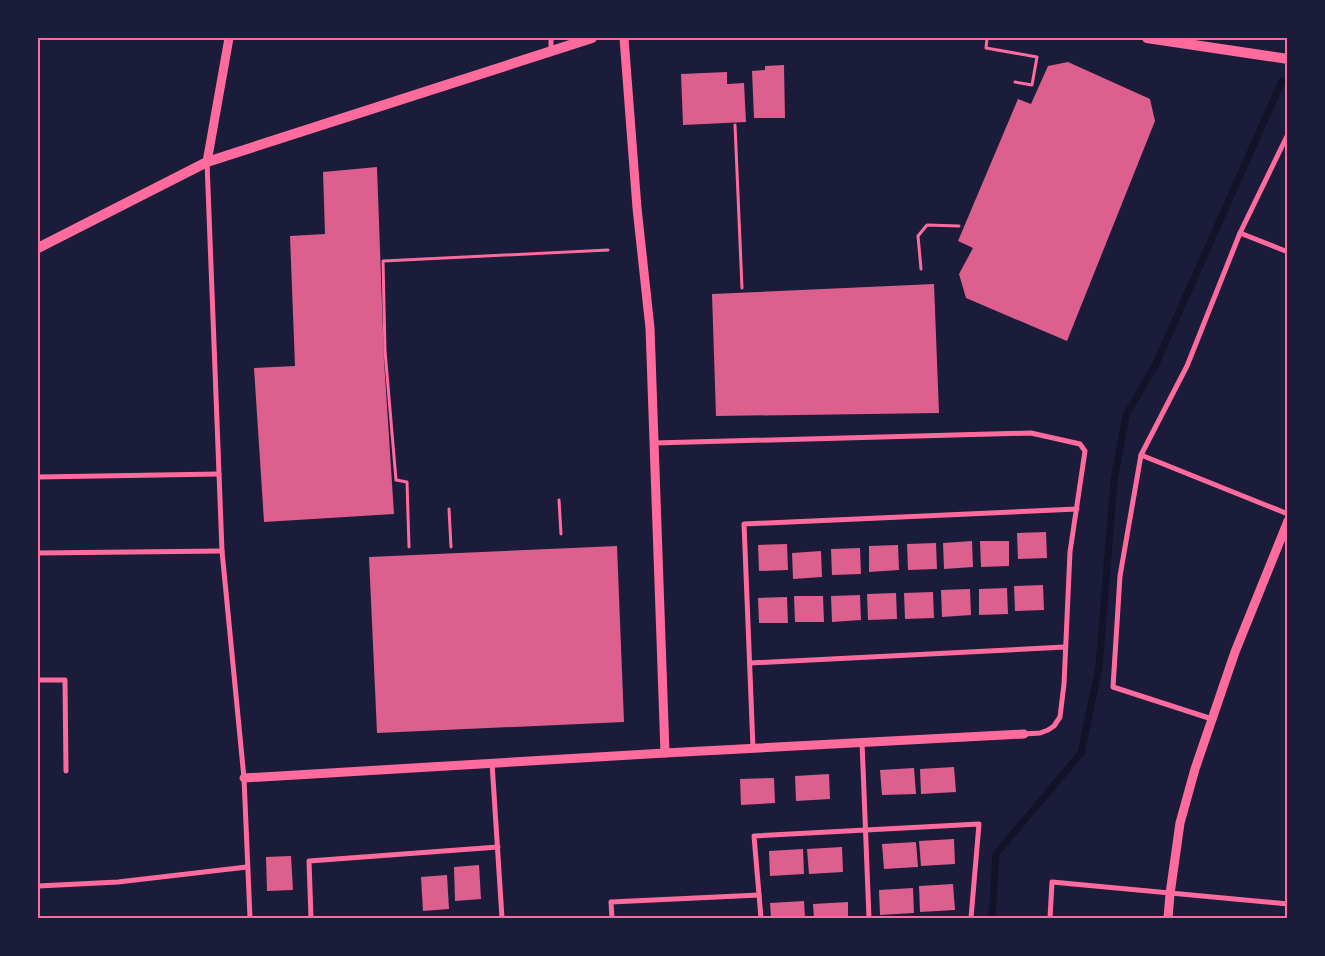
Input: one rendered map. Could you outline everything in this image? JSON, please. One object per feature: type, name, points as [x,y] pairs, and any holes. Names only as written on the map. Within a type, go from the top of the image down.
[{"type":"main road","points":[[38,248],[207,162],[592,38]]},
{"type":"main road","points":[[1147,38],[1181,40],[1288,59]]},
{"type":"street","points":[[229,38],[207,162],[222,551],[244,778],[250,918]]},
{"type":"street","points":[[551,38],[551,50]]},
{"type":"street","points":[[624,38],[637,208],[650,328],[665,753]]},
{"type":"street","points":[[1212,719],[1113,686],[1120,576],[1141,456],[1187,366],[1240,232],[1288,134]]},
{"type":"street","points":[[1240,232],[1288,252]]},
{"type":"street","points":[[244,778],[492,762],[1040,733],[1054,726],[1060,717],[1064,684],[1070,552],[1085,451],[1080,444],[1031,433],[654,443]]},
{"type":"street","points":[[1141,456],[1288,514]]},
{"type":"street","points":[[38,477],[219,474]]},
{"type":"street","points":[[753,748],[744,524],[1077,509]]},
{"type":"street","points":[[1168,918],[1180,823],[1196,769],[1234,652],[1288,521]]},
{"type":"street","points":[[38,552],[222,551]]},
{"type":"street","points":[[750,663],[1065,647]]},
{"type":"street","points":[[38,680],[65,680],[66,771]]},
{"type":"street","points":[[862,742],[869,918]]},
{"type":"street","points":[[492,762],[502,918]]},
{"type":"street","points":[[760,918],[754,836],[980,824],[971,918]]},
{"type":"street","points":[[311,918],[310,861],[498,847]]},
{"type":"street","points":[[38,886],[118,882],[247,867]]},
{"type":"street","points":[[1050,918],[1052,882],[1288,904]]},
{"type":"street","points":[[612,918],[611,902],[758,895]]},
{"type":"path","points":[[987,38],[986,48],[1037,57],[1032,85],[1015,82]]},
{"type":"path","points":[[735,125],[742,288]]},
{"type":"path","points":[[921,269],[918,236],[927,225],[958,226]]},
{"type":"path","points":[[410,547],[407,482],[396,480],[385,351],[383,261],[608,250]]},
{"type":"path","points":[[559,500],[561,534]]},
{"type":"path","points":[[448,509],[451,547]]},
{"type":"building","points":[[1068,62],[1150,99],[1155,121],[1067,341],[966,298],[959,274],[973,248],[958,241],[1018,99],[1031,104],[1048,66]]},
{"type":"building","points":[[784,65],[785,118],[754,118],[752,71],[765,70],[765,66]]},
{"type":"building","points":[[727,72],[727,84],[744,83],[746,122],[683,125],[681,74]]},
{"type":"building","points":[[377,167],[384,360],[394,514],[264,522],[254,368],[295,366],[290,236],[325,234],[323,172]]},
{"type":"building","points":[[934,284],[939,413],[716,416],[712,294]]},
{"type":"building","points":[[1046,532],[1047,558],[1018,559],[1017,533]]},
{"type":"building","points":[[972,541],[973,567],[944,569],[943,543]]},
{"type":"building","points":[[980,541],[1009,541],[1009,566],[981,567]]},
{"type":"building","points":[[936,543],[937,569],[908,570],[907,544]]},
{"type":"building","points":[[787,544],[788,570],[759,571],[758,545]]},
{"type":"building","points":[[898,545],[899,570],[869,572],[869,546]]},
{"type":"building","points":[[617,546],[624,722],[377,733],[369,557]]},
{"type":"building","points":[[860,548],[861,574],[832,575],[831,549]]},
{"type":"building","points":[[821,551],[822,577],[793,579],[792,553]]},
{"type":"building","points":[[1043,585],[1044,610],[1015,611],[1014,586]]},
{"type":"building","points":[[1007,588],[1008,614],[979,615],[979,589]]},
{"type":"building","points":[[970,589],[971,615],[942,617],[941,590]]},
{"type":"building","points":[[933,592],[934,618],[905,619],[904,593]]},
{"type":"building","points":[[896,593],[897,619],[868,620],[867,594]]},
{"type":"building","points":[[860,595],[861,620],[832,622],[831,596]]},
{"type":"building","points":[[794,596],[823,596],[824,622],[795,622]]},
{"type":"building","points":[[787,597],[788,623],[759,623],[758,598]]},
{"type":"building","points":[[954,767],[956,792],[921,794],[920,769]]},
{"type":"building","points":[[914,768],[916,794],[882,795],[880,770]]},
{"type":"building","points":[[829,774],[830,799],[796,801],[795,776]]},
{"type":"building","points":[[774,778],[775,803],[741,805],[740,779]]},
{"type":"building","points":[[954,839],[955,864],[921,866],[919,841]]},
{"type":"building","points":[[916,842],[918,867],[884,869],[882,844]]},
{"type":"building","points":[[842,847],[843,872],[809,874],[807,849]]},
{"type":"building","points":[[803,849],[804,874],[770,876],[769,851]]},
{"type":"building","points":[[291,856],[293,890],[267,891],[266,857]]},
{"type":"building","points":[[479,865],[481,899],[455,901],[454,867]]},
{"type":"building","points":[[447,875],[449,909],[423,911],[421,877]]},
{"type":"building","points":[[953,884],[955,910],[920,912],[919,886]]},
{"type":"building","points":[[913,888],[914,913],[880,915],[879,890]]},
{"type":"building","points":[[804,901],[805,918],[771,918],[770,903]]},
{"type":"building","points":[[848,902],[848,918],[814,918],[813,904]]},
{"type":"waterway","points":[[992,918],[996,854],[1081,753],[1099,667],[1114,481],[1126,415],[1155,366],[1282,81],[1288,82]]}]
